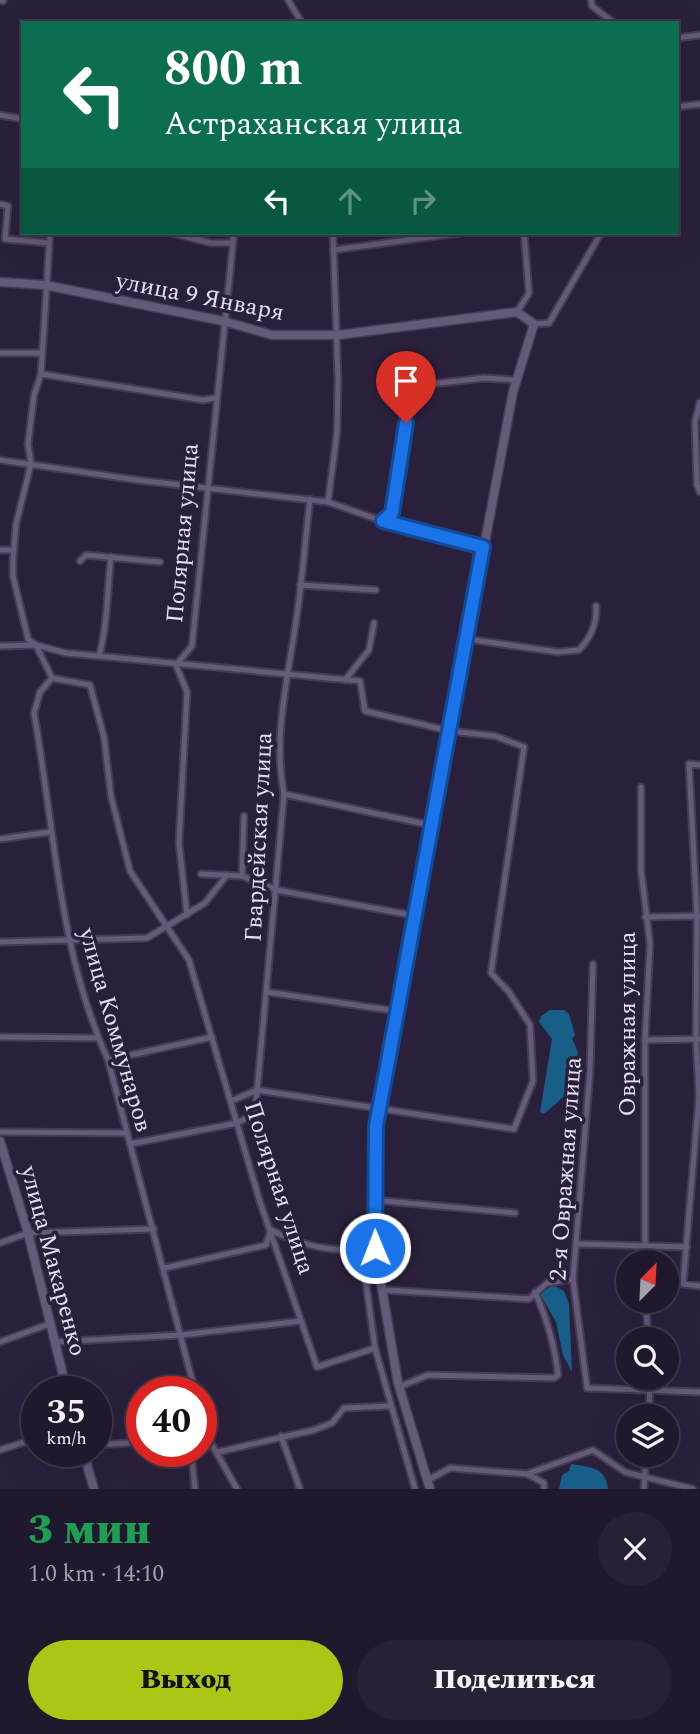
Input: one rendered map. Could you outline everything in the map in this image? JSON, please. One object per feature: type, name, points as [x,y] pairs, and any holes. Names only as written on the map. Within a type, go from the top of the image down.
[{"type":"street","points":[[288,0],[301,21]]},
{"type":"street","points":[[592,0],[597,11],[611,21]]},
{"type":"street","points":[[679,38],[700,35]]},
{"type":"street","points":[[679,107],[700,104]]},
{"type":"street","points":[[0,115],[21,119]]},
{"type":"street","points":[[0,204],[8,206],[5,239],[48,243]]},
{"type":"street","points":[[50,235],[41,374],[30,420],[28,444],[31,464],[16,524],[13,576],[28,639],[36,645],[52,678]]},
{"type":"street","points":[[179,235],[211,243],[233,243]]},
{"type":"street","name":"Полярная улица","points":[[176,665],[191,646],[234,235]]},
{"type":"street","points":[[328,502],[337,432],[338,335],[333,235]]},
{"type":"street","points":[[333,250],[445,235]]},
{"type":"street","points":[[524,235],[530,293],[517,312],[534,324],[549,323],[600,235]]},
{"type":"street","name":"улица 9 Января","points":[[0,282],[45,285],[223,321],[272,335],[338,335],[517,312]]},
{"type":"street","points":[[430,1489],[399,1387],[375,1248],[376,1126],[483,547],[517,380],[534,324]]},
{"type":"street","points":[[0,353],[41,353]]},
{"type":"street","points":[[41,374],[203,400],[215,398]]},
{"type":"street","points":[[422,385],[484,378],[517,380]]},
{"type":"street","points":[[700,402],[695,422],[697,485],[700,492]]},
{"type":"street","points":[[383,521],[392,513],[406,423]]},
{"type":"street","points":[[0,460],[328,502],[383,521],[483,547]]},
{"type":"street","name":"Гвардейская улица","points":[[237,1123],[255,1114],[284,794],[279,771],[285,676],[300,585],[310,499]]},
{"type":"street","points":[[0,550],[14,551]]},
{"type":"street","points":[[80,561],[86,555],[160,562]]},
{"type":"street","points":[[99,656],[108,619],[106,607],[111,557]]},
{"type":"street","points":[[300,585],[376,590]]},
{"type":"street","points":[[467,639],[558,652],[579,650],[587,641],[597,620],[596,606]]},
{"type":"street","points":[[345,680],[369,650],[374,624]]},
{"type":"street","points":[[0,646],[36,645],[66,653],[285,676],[360,681],[365,711],[450,731],[495,736],[524,747],[491,972],[509,992],[530,1025],[533,1081],[514,1129],[257,1090],[231,1101]]},
{"type":"street","points":[[176,665],[187,692],[178,844],[187,915]]},
{"type":"street","name":"Полярная улица","points":[[52,678],[90,685],[104,737],[111,796],[130,871],[189,960],[237,1123],[317,1367],[375,1348]]},
{"type":"street","name":"улица Коммунаров","points":[[52,678],[40,692],[34,713],[50,832],[69,941],[98,1038],[108,1060],[165,1268],[191,1376]]},
{"type":"street","points":[[700,765],[689,764],[698,916],[699,1096],[683,1284],[700,1286]]},
{"type":"street","name":"Овражная улица","points":[[641,788],[640,870],[650,944],[645,1040],[644,1250]]},
{"type":"street","points":[[284,794],[430,825]]},
{"type":"street","points":[[242,876],[244,816]]},
{"type":"street","points":[[0,839],[50,832]]},
{"type":"street","points":[[201,874],[242,876],[277,890],[416,916]]},
{"type":"street","points":[[0,942],[147,938],[205,902],[227,875]]},
{"type":"street","points":[[645,917],[698,916]]},
{"type":"street","name":"2-я Овражная улица","points":[[593,964],[590,1071],[578,1244],[573,1279],[587,1388],[616,1388]]},
{"type":"street","points":[[267,992],[396,1011]]},
{"type":"street","points":[[0,1037],[98,1038]]},
{"type":"street","points":[[108,1060],[212,1037]]},
{"type":"street","points":[[645,1040],[698,1039]]},
{"type":"street","points":[[130,1144],[237,1123]]},
{"type":"street","points":[[0,1132],[127,1133]]},
{"type":"street","name":"улица Макаренко","points":[[1,1146],[28,1233],[63,1376]]},
{"type":"street","points":[[374,1200],[515,1213]]},
{"type":"street","points":[[0,1243],[28,1233],[154,1230]]},
{"type":"street","points":[[165,1268],[266,1245],[271,1230],[300,1245],[352,1252],[375,1248]]},
{"type":"street","points":[[578,1244],[687,1247]]},
{"type":"street","points":[[375,1248],[365,1276],[375,1348],[415,1489]]},
{"type":"street","points":[[384,1290],[529,1299],[547,1283],[573,1279]]},
{"type":"street","points":[[399,1387],[428,1375],[554,1378],[558,1375],[556,1359],[546,1317],[535,1292]]},
{"type":"street","points":[[54,1342],[181,1335],[301,1321]]},
{"type":"street","points":[[0,1342],[49,1324]]},
{"type":"street","name":"2-я Овражная улица","points":[[675,1390],[700,1392]]},
{"type":"street","points":[[237,1489],[218,1452],[314,1430],[332,1423],[344,1408],[390,1406]]},
{"type":"street","points":[[281,1436],[300,1489]]},
{"type":"street","points":[[0,1450],[21,1443]]},
{"type":"street","points":[[428,1480],[450,1468],[527,1474],[593,1450],[625,1472],[693,1489]]},
{"type":"street","points":[[88,1467],[94,1489]]},
{"type":"street","points":[[193,1467],[195,1489]]},
{"type":"street","points":[[644,1489],[645,1467]]},
{"type":"street","points":[[527,1474],[544,1486]]},
{"type":"water","points":[[550,1010],[564,1010],[569,1014],[575,1035],[572,1039],[579,1061],[574,1081],[568,1091],[543,1114],[540,1112],[552,1039],[539,1022],[541,1016]]},
{"type":"water","points":[[553,1285],[564,1291],[569,1304],[572,1372],[563,1355],[556,1322],[540,1294]]},
{"type":"water","points":[[571,1464],[596,1469],[604,1476],[608,1489],[559,1489],[562,1475],[569,1471]]},
{"type":"route","points":[[375,1248],[376,1126],[483,547],[383,521],[392,513],[406,423]]}]
